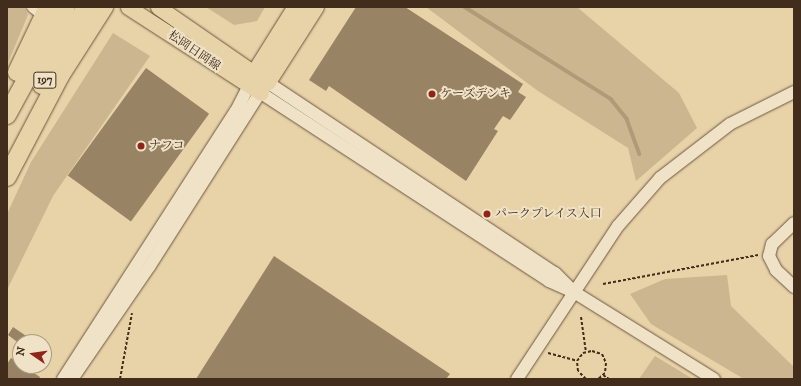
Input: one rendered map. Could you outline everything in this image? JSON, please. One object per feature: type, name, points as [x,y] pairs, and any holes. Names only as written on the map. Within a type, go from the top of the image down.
[{"type":"highway","name":"197","points":[[7,115],[66,7]]},
{"type":"highway","name":"197","points":[[7,154],[86,7]]},
{"type":"highway","points":[[7,177],[60,76],[104,7]]},
{"type":"highway","points":[[258,84],[297,7]]},
{"type":"highway","points":[[258,84],[315,7]]},
{"type":"highway","points":[[7,93],[42,10]]},
{"type":"main road","name":"松岡日岡線","points":[[128,7],[258,84]]},
{"type":"main road","name":"松岡日岡線","points":[[158,7],[258,84]]},
{"type":"street","points":[[258,84],[555,272],[574,292],[714,379]]},
{"type":"street","points":[[63,379],[258,84]]},
{"type":"street","points":[[72,379],[150,267],[258,84]]},
{"type":"street","points":[[517,379],[633,206],[672,167],[730,124],[794,92]]},
{"type":"street","points":[[794,223],[772,244],[769,256],[776,270],[794,286]]},
{"type":"path","points":[[603,284],[753,256]]},
{"type":"path","points":[[120,379],[133,309]]},
{"type":"path","points":[[581,317],[586,352]]},
{"type":"path","points":[[546,352],[577,361]]},
{"type":"path","points":[[577,361],[586,352],[597,352],[605,358],[603,375],[598,379]]},
{"type":"path","points":[[577,361],[580,375],[579,379]]},
{"type":"path","points":[[580,375],[586,379]]},
{"type":"path","points":[[603,375],[609,379]]},
{"type":"shaded area","points":[[7,7],[24,7],[28,15],[7,65]]},
{"type":"shaded area","points":[[206,7],[265,7],[257,21],[234,25]]},
{"type":"shaded area","points":[[426,7],[577,7],[679,93],[697,128],[636,181],[628,148],[538,91]]},
{"type":"shaded area","points":[[113,33],[150,56],[53,196],[7,290],[7,214],[31,162]]},
{"type":"shaded area","points":[[727,275],[731,306],[794,367],[794,379],[744,379],[651,324],[630,294],[665,279]]},
{"type":"shaded area","points":[[655,356],[693,379],[639,379]]},
{"type":"building","name":"ケーズデンキ","points":[[356,7],[405,7],[523,84],[518,92],[526,97],[510,120],[503,116],[494,129],[498,131],[466,181],[329,86],[326,91],[309,80]]},
{"type":"building","name":"ナフコ","points":[[146,68],[209,114],[131,221],[68,176]]},
{"type":"building","points":[[274,256],[450,374],[446,379],[196,379]]},
{"type":"building","points":[[13,327],[23,334],[12,334],[12,338],[8,335]]},
{"type":"building","points":[[12,359],[12,374],[35,374],[40,377],[39,379],[7,379],[7,364]]},
{"type":"waterway","points":[[465,7],[611,99],[627,119],[640,154]]},
{"type":"place","name":"ケーズデンキ","points":[[432,94]]},
{"type":"place","name":"ナフコ","points":[[141,146]]},
{"type":"place","name":"パークプレイス入口","points":[[487,214]]}]
